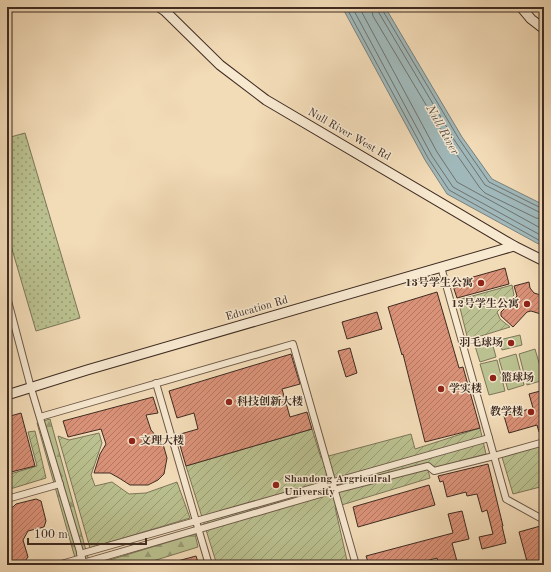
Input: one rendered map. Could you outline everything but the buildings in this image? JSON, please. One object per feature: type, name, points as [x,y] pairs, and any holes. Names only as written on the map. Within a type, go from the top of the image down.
[{"type":"street","name":"Null River West Rd","points":[[159,7],[165,11],[220,65],[266,100],[514,246],[544,261]]},
{"type":"street","points":[[520,7],[531,19],[544,29]]},
{"type":"street","name":"Education Rd","points":[[7,395],[87,370],[514,246]]},
{"type":"street","points":[[441,267],[506,499],[544,520]]},
{"type":"street","points":[[7,297],[31,388],[82,560]]},
{"type":"street","points":[[40,417],[293,344],[331,482],[356,565]]},
{"type":"street","points":[[156,383],[209,565]]},
{"type":"street","points":[[82,560],[196,521],[489,438]]},
{"type":"street","points":[[58,565],[198,529],[334,490],[428,466],[434,471],[544,442]]},
{"type":"street","points":[[7,499],[60,484]]},
{"type":"green space","points":[[25,133],[80,318],[36,331],[7,232],[7,138]]},
{"type":"green space","points":[[512,285],[514,295],[497,312],[500,319],[510,327],[468,340],[458,300]]},
{"type":"green space","name":"羽毛球场","points":[[520,335],[522,345],[502,350],[499,340]]},
{"type":"green space","name":"篮球场","points":[[492,342],[496,357],[480,362],[475,346]]},
{"type":"green space","name":"篮球场","points":[[535,349],[544,380],[527,385],[519,354]]},
{"type":"green space","name":"篮球场","points":[[516,354],[524,385],[508,390],[499,359]]},
{"type":"green space","name":"篮球场","points":[[497,360],[505,391],[489,395],[480,364]]},
{"type":"green space","points":[[50,419],[90,565],[77,565],[37,423]]},
{"type":"green space","points":[[480,428],[486,454],[428,470],[430,478],[335,507],[348,565],[217,565],[186,466],[312,429],[321,458],[411,434],[415,449]]},
{"type":"green space","points":[[35,431],[46,478],[7,490],[7,475],[37,466],[28,432]]},
{"type":"green space","points":[[99,433],[102,443],[91,475],[95,486],[112,482],[129,494],[146,493],[177,482],[190,518],[90,548],[58,436],[69,440]]},
{"type":"green space","points":[[544,445],[544,486],[513,494],[502,457]]},
{"type":"green space","points":[[195,534],[198,547],[140,565],[93,565]]},
{"type":"water","name":"Null River","points":[[342,7],[385,7],[462,137],[492,179],[544,205],[544,247],[447,194],[425,160]]},
{"type":"place","name":"13号学生公寓","points":[[481,283]]},
{"type":"place","name":"12号学生公寓","points":[[527,304]]},
{"type":"place","name":"羽毛球场","points":[[511,343]]},
{"type":"place","name":"篮球场","points":[[493,378]]},
{"type":"place","name":"学实楼","points":[[441,389]]},
{"type":"place","name":"科技创新大楼","points":[[229,402]]},
{"type":"place","name":"教学楼","points":[[531,412]]},
{"type":"place","name":"文理大楼","points":[[132,441]]},
{"type":"place","name":"Shandong Argriculral University","points":[[276,485]]}]
